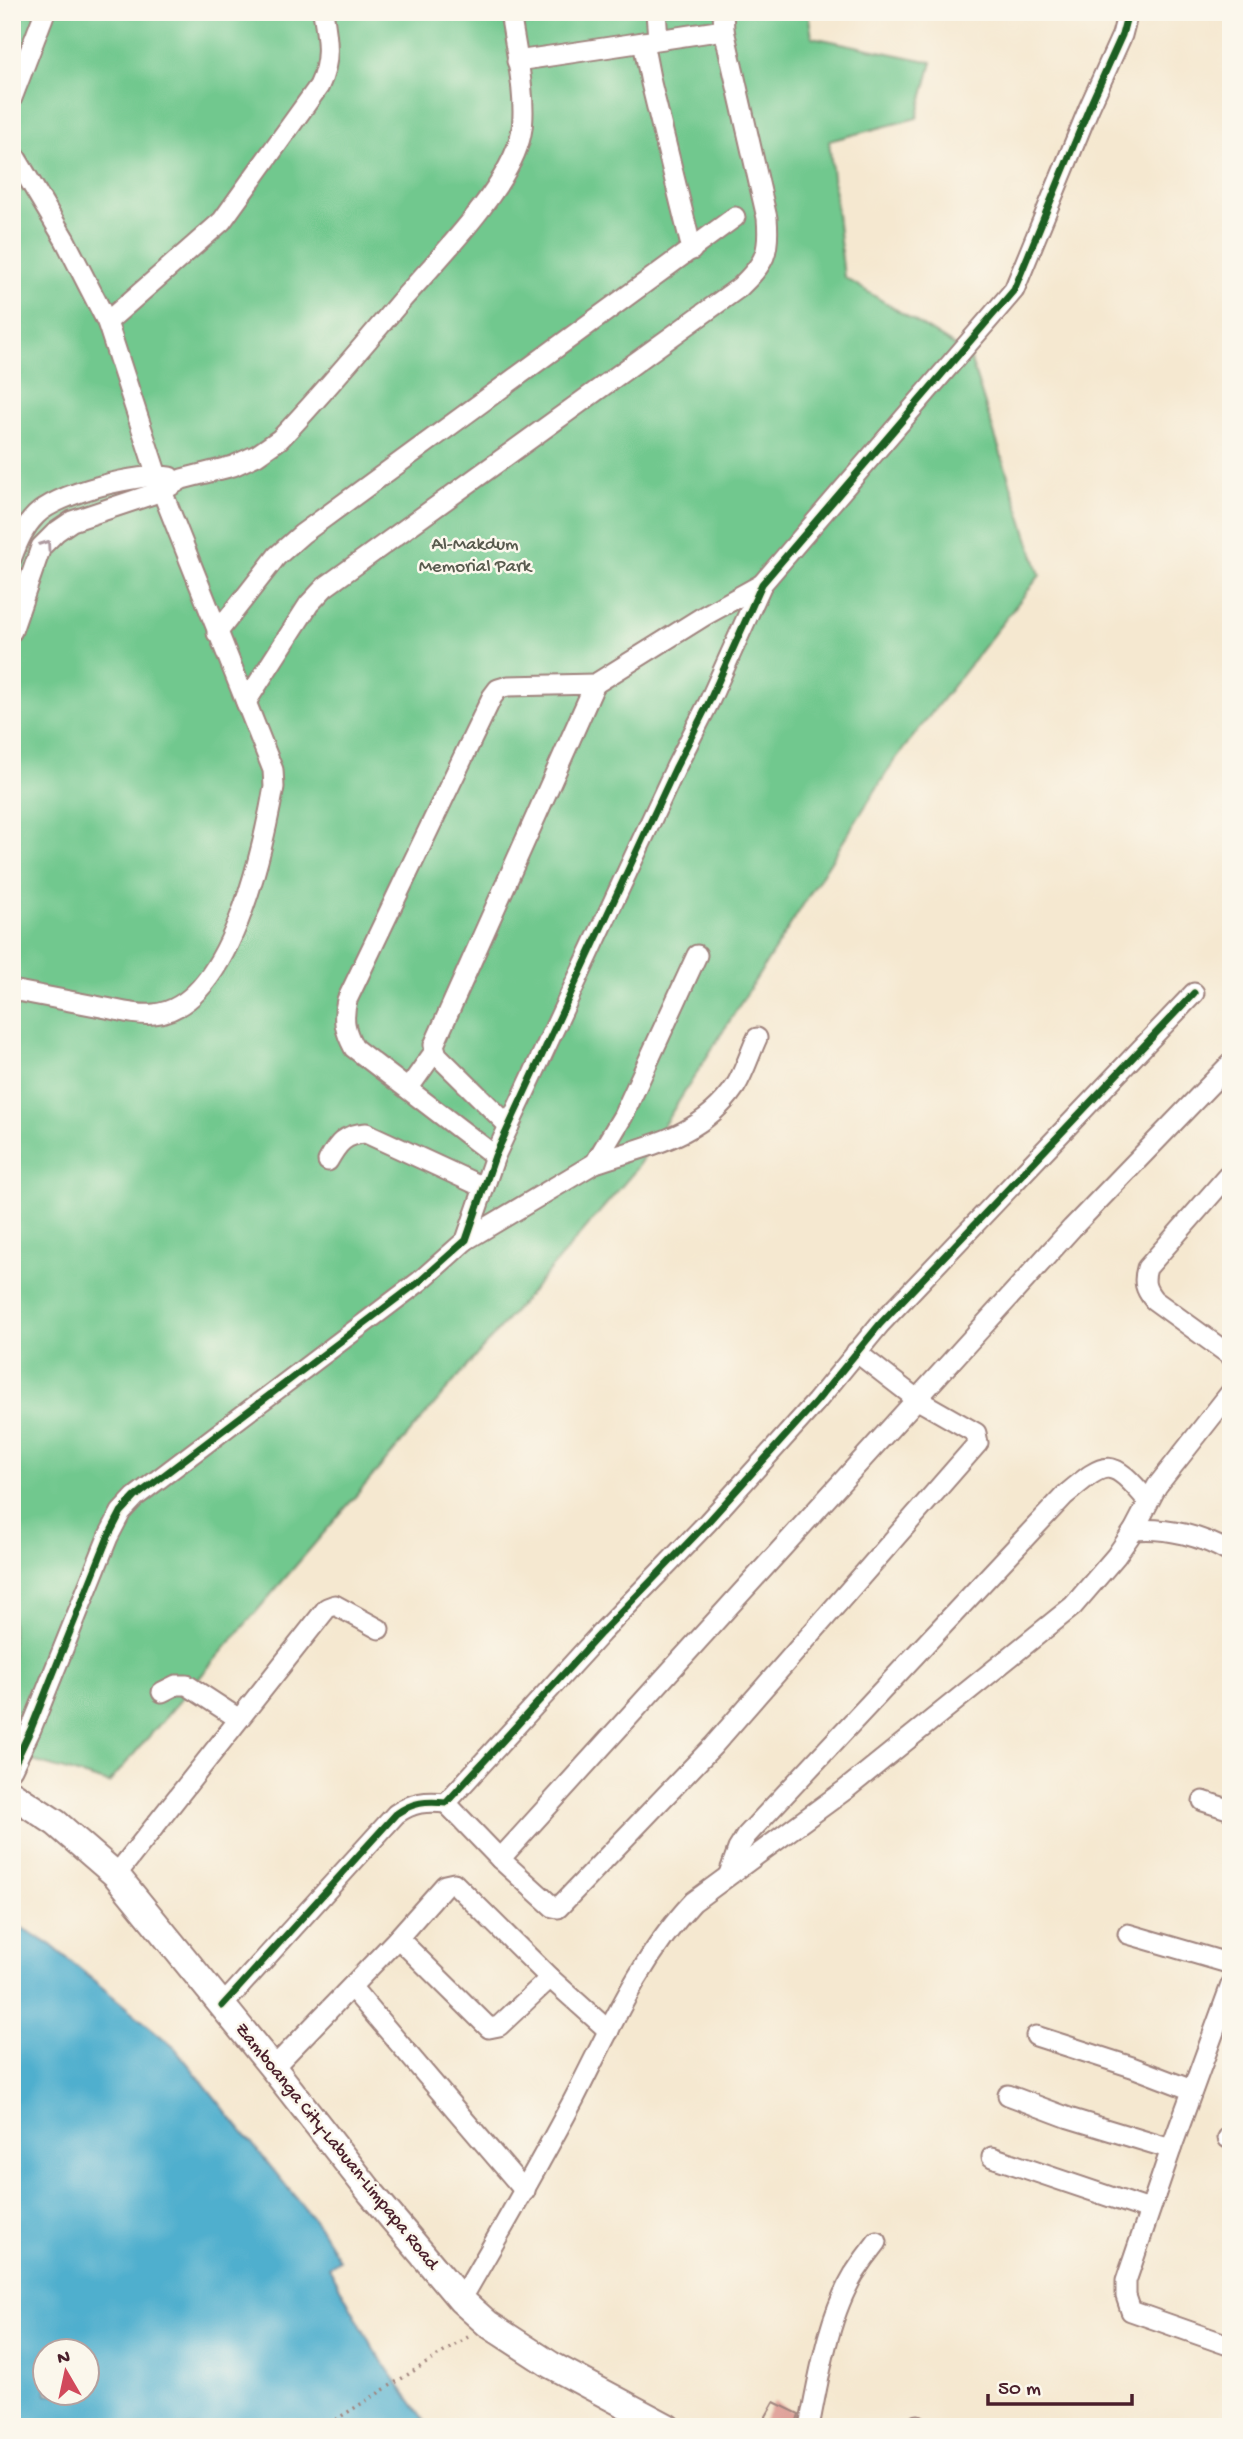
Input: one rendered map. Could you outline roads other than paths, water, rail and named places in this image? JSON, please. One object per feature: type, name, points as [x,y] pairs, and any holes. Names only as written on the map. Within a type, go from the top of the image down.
[{"type":"main road","name":"Zamboanga City-Labuan-Limpapa Road","points":[[12,1794],[56,1823],[116,1875],[371,2193],[461,2300],[488,2324],[551,2365],[667,2427]]},
{"type":"street","points":[[12,97],[45,12]]},
{"type":"street","points":[[107,322],[222,221],[319,86],[327,69],[327,33],[323,12]]},
{"type":"street","points":[[12,557],[22,532],[38,512],[68,496],[118,482],[160,483],[182,480],[233,466],[257,455],[280,439],[459,235],[507,173],[522,133],[523,114],[510,12]]},
{"type":"street","points":[[656,12],[650,40],[654,96],[692,250]]},
{"type":"street","points":[[466,1240],[495,1156],[762,584],[1014,290],[1122,35],[1128,12]]},
{"type":"street","points":[[246,702],[309,604],[325,587],[740,286],[758,269],[767,253],[769,238],[766,218],[724,21],[650,40],[517,61]]},
{"type":"street","points":[[12,151],[65,240],[107,322],[160,483],[273,770],[274,787],[245,903],[234,934],[212,972],[193,997],[177,1008],[153,1014],[131,1013],[12,990]]},
{"type":"street","points":[[218,633],[277,556],[302,534],[735,217]]},
{"type":"street","points":[[12,631],[41,547],[56,532],[72,521],[160,483]]},
{"type":"street","points":[[495,1156],[354,1048],[345,1032],[343,1018],[346,1000],[498,689],[508,686],[594,684],[704,616],[762,584]]},
{"type":"street","points":[[509,1126],[435,1051],[434,1045],[594,684]]},
{"type":"street","points":[[595,1163],[623,1116],[697,955]]},
{"type":"street","points":[[446,1804],[601,1633],[708,1522],[816,1402],[856,1352],[1194,993]]},
{"type":"street","points":[[12,1769],[108,1537],[121,1512],[135,1497],[420,1281],[466,1240],[595,1163],[681,1135],[705,1120],[735,1087],[757,1038]]},
{"type":"street","points":[[408,1089],[435,1051]]},
{"type":"street","points":[[500,1859],[1072,1228],[1231,1062]]},
{"type":"street","points":[[328,1161],[340,1140],[354,1133],[366,1133],[483,1187]]},
{"type":"street","points":[[1231,1172],[1147,1268],[1144,1279],[1146,1289],[1154,1300],[1231,1356]]},
{"type":"street","points":[[222,2006],[396,1814],[418,1802],[446,1804],[553,1908],[562,1907],[713,1745],[978,1443],[976,1433],[918,1400],[856,1352]]},
{"type":"street","points":[[461,2300],[525,2191],[649,1958],[672,1925],[693,1902],[845,1790],[1073,1606],[1099,1577],[1134,1530],[1148,1501],[1231,1392]]},
{"type":"street","points":[[729,1874],[746,1836],[1064,1496],[1096,1470],[1107,1466],[1119,1470],[1148,1501]]},
{"type":"street","points":[[1134,1530],[1157,1528],[1179,1533],[1219,1546],[1231,1553]]},
{"type":"street","points":[[116,1875],[327,1608],[335,1605],[342,1607],[379,1629]]},
{"type":"street","points":[[162,1692],[181,1683],[187,1685],[239,1719]]},
{"type":"street","points":[[1203,1801],[1231,1810]]},
{"type":"street","points":[[273,2068],[352,1988],[445,1885],[454,1883],[550,1978],[609,2031]]},
{"type":"street","points":[[1128,1934],[1231,1964]]},
{"type":"street","points":[[398,1938],[489,2028],[499,2026],[550,1978]]},
{"type":"street","points":[[1231,1985],[1126,2281],[1126,2296],[1131,2311],[1231,2346]]},
{"type":"street","points":[[352,1988],[525,2191]]},
{"type":"street","points":[[1036,2036],[1132,2067],[1192,2090]]},
{"type":"street","points":[[1008,2095],[1069,2118],[1171,2149]]},
{"type":"street","points":[[992,2157],[1149,2210]]},
{"type":"street","points":[[809,2427],[822,2362],[835,2319],[853,2275],[877,2242]]},
{"type":"water","points":[[12,1922],[51,1945],[175,2048],[321,2229],[339,2260],[329,2267],[374,2350],[429,2427],[12,2427]]},
{"type":"park label","name":"Al-Makdum Memorial Park","points":[[475,556]]}]
